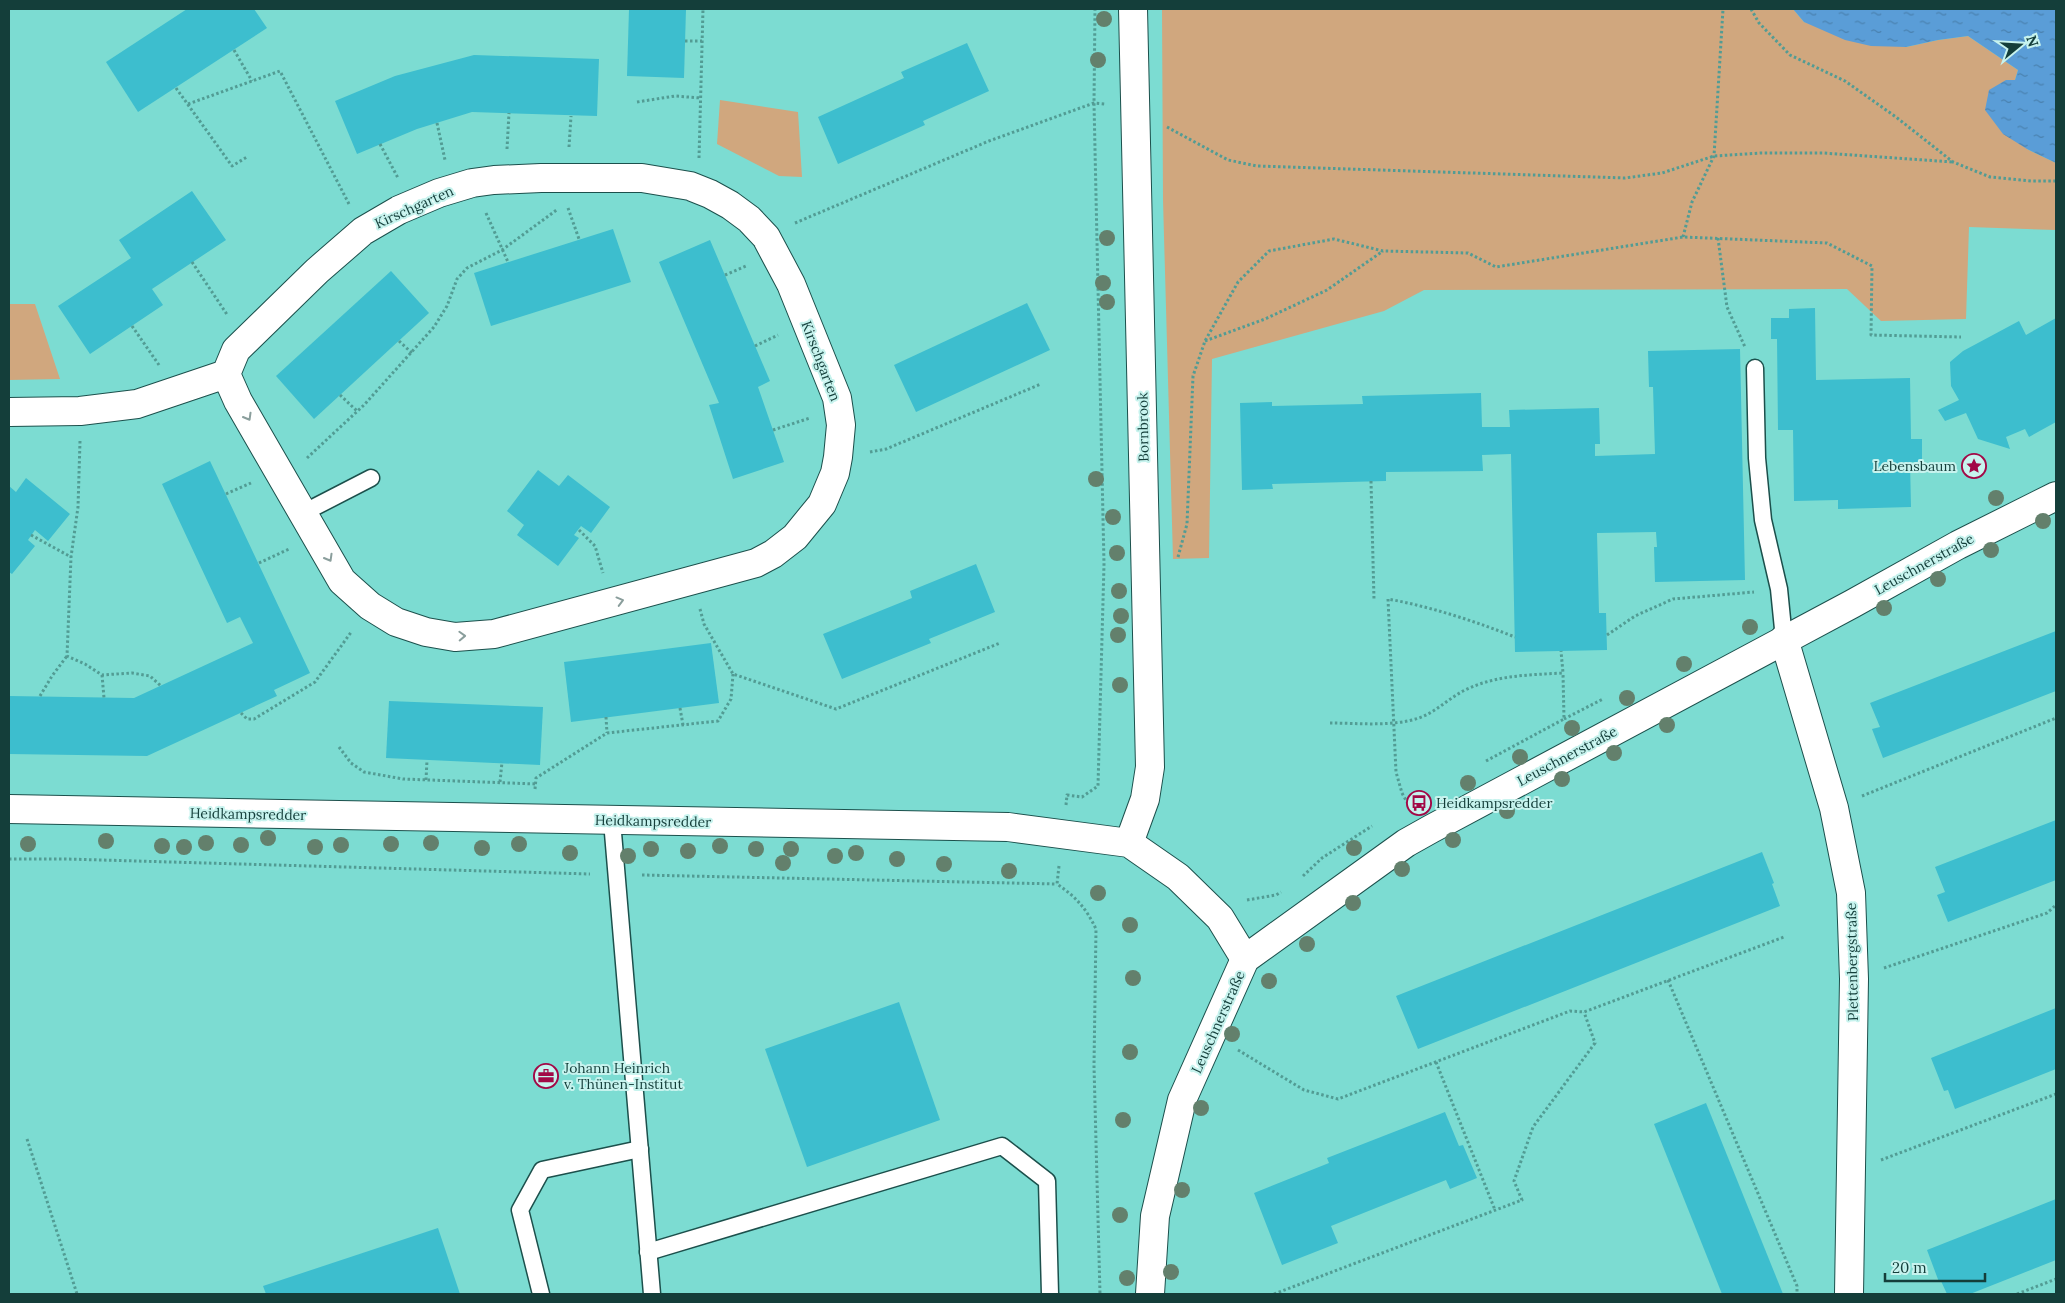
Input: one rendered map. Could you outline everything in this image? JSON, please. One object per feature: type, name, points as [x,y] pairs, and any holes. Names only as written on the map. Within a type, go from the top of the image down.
[{"type":"street","name":"Bornbrook","points":[[1129,843],[1145,799],[1150,767],[1133,9]]},
{"type":"street","name":"Kirschgarten","points":[[642,178],[690,186],[730,205],[749,219],[766,236],[791,284],[838,398],[841,425],[838,458],[835,473],[822,504],[795,537],[773,554],[756,562],[494,634],[455,637],[426,632],[396,622],[370,606],[342,581],[238,400],[226,374],[236,350],[317,270],[363,231],[412,205],[463,186],[494,180],[642,178]]},
{"type":"street","points":[[9,412],[80,410],[137,404],[226,374]]},
{"type":"street","name":"Leuschnerstraße","points":[[1150,1294],[1154,1216],[1182,1100],[1245,959],[1406,843],[1852,604],[1958,545],[2056,496]]},
{"type":"street","name":"Plettenbergstraße","points":[[1784,639],[1834,808],[1851,893],[1854,978],[1849,1294]]},
{"type":"street","name":"Heidkampsredder","points":[[9,808],[612,821],[1008,827],[1129,843],[1178,877],[1220,918],[1245,959]]},
{"type":"lane","points":[[1754,368],[1757,458],[1763,520],[1779,589],[1784,639]]},
{"type":"lane","points":[[303,513],[371,478]]},
{"type":"lane","points":[[612,821],[652,1294]]},
{"type":"lane","points":[[648,1252],[1002,1146],[1047,1181],[1050,1294]]},
{"type":"lane","points":[[540,1294],[520,1210],[542,1170],[640,1149]]},
{"type":"path","points":[[690,186],[700,161],[703,9]]},
{"type":"path","points":[[1057,884],[1067,795],[1082,797],[1098,786],[1104,564],[1094,103],[1094,9]]},
{"type":"path","points":[[1683,237],[1692,202],[1714,156],[1724,9]]},
{"type":"path","points":[[1750,9],[1759,23],[1790,55],[1845,81],[1896,117],[1953,162],[1990,177],[2031,182],[2056,181]]},
{"type":"path","points":[[685,41],[702,41]]},
{"type":"path","points":[[234,50],[252,81]]},
{"type":"path","points":[[188,104],[280,71],[363,231]]},
{"type":"path","points":[[176,88],[232,166],[246,157]]},
{"type":"path","points":[[637,102],[675,96],[701,98]]},
{"type":"path","points":[[766,236],[989,141],[1094,103],[1134,105],[1175,132],[1228,160],[1256,166],[1625,178],[1662,173],[1714,156],[1761,153],[1823,153],[1953,162]]},
{"type":"path","points":[[567,178],[571,116]]},
{"type":"path","points":[[437,123],[444,156],[508,262]]},
{"type":"path","points":[[380,144],[412,205]]},
{"type":"path","points":[[284,479],[357,411],[412,353],[434,327],[447,306],[457,279],[467,268],[502,250],[566,203],[580,239]]},
{"type":"path","points":[[1104,564],[1175,567],[1187,524],[1193,376],[1205,341],[1238,282],[1269,251],[1334,239],[1384,251],[1468,253],[1496,267],[1683,237],[1827,243],[1872,266],[1871,335],[1961,337]]},
{"type":"path","points":[[1718,238],[1727,307],[1754,368]]},
{"type":"path","points":[[1205,341],[1265,319],[1327,290],[1384,251]]},
{"type":"path","points":[[192,262],[246,341]]},
{"type":"path","points":[[132,326],[176,390]]},
{"type":"path","points":[[399,341],[412,353]]},
{"type":"path","points":[[838,458],[886,449],[1042,384]]},
{"type":"path","points":[[340,395],[357,411]]},
{"type":"path","points":[[773,430],[839,408]]},
{"type":"path","points":[[40,696],[67,656],[71,557],[78,507],[80,410]]},
{"type":"path","points":[[1370,481],[1374,600]]},
{"type":"path","points":[[578,530],[595,546],[612,603]]},
{"type":"path","points":[[31,535],[71,557]]},
{"type":"path","points":[[532,818],[536,778],[607,733],[718,721],[731,699],[733,674],[704,624],[692,581]]},
{"type":"path","points":[[1607,635],[1635,616],[1673,599],[1779,589]]},
{"type":"path","points":[[1408,804],[1402,793],[1396,772],[1388,600],[1415,604],[1514,637]]},
{"type":"path","points":[[241,713],[247,719],[254,719],[297,691],[315,682],[370,606]]},
{"type":"path","points":[[733,674],[836,709],[1000,643]]},
{"type":"path","points":[[1477,766],[1564,719],[1561,651]]},
{"type":"path","points":[[67,656],[85,664],[102,676],[132,673],[150,676],[161,686]]},
{"type":"path","points":[[1330,723],[1394,722],[1419,718],[1464,690],[1485,682],[1504,677],[1563,673]]},
{"type":"path","points":[[102,676],[104,698]]},
{"type":"path","points":[[680,708],[683,725]]},
{"type":"path","points":[[606,717],[607,733]]},
{"type":"path","points":[[1834,808],[2056,718]]},
{"type":"path","points":[[340,747],[350,763],[364,772],[403,779],[536,784]]},
{"type":"path","points":[[426,780],[427,760]]},
{"type":"path","points":[[500,782],[502,762]]},
{"type":"path","points":[[1401,808],[1417,799]]},
{"type":"path","points":[[1301,878],[1322,858],[1378,822]]},
{"type":"path","points":[[9,859],[76,859],[616,875],[1057,884],[1074,895],[1089,914],[1096,929],[1094,1066],[1100,1294]]},
{"type":"path","points":[[1240,898],[1248,901],[1258,899],[1276,895],[1288,888]]},
{"type":"path","points":[[1854,978],[2047,913],[2056,905]]},
{"type":"path","points":[[1212,1035],[1304,1090],[1338,1099],[1570,1010],[1584,1012],[1784,938]]},
{"type":"path","points":[[1668,980],[1797,1286],[1798,1294]]},
{"type":"path","points":[[1274,1294],[1522,1200],[1514,1181],[1532,1127],[1595,1044],[1584,1012]]},
{"type":"path","points":[[1436,1062],[1495,1210]]},
{"type":"path","points":[[1851,1171],[2056,1094]]},
{"type":"path","points":[[27,1140],[77,1294]]},
{"type":"path","points":[[2016,1294],[2056,1279]]},
{"type":"shaded area","points":[[1162,9],[1793,9],[1804,22],[1906,47],[1968,36],[2018,70],[2015,80],[2027,149],[2056,163],[2056,230],[1969,227],[1966,319],[1881,321],[1847,289],[1424,290],[1384,311],[1212,359],[1209,558],[1173,559],[1163,200]]},
{"type":"shaded area","points":[[720,100],[798,112],[802,177],[779,176],[717,144]]},
{"type":"shaded area","points":[[9,304],[35,304],[60,379],[9,380]]},
{"type":"water","points":[[1793,9],[2056,9],[2056,163],[2027,149],[2003,134],[1985,110],[1989,90],[2006,80],[2015,80],[2018,70],[1968,36],[1906,47],[1871,46],[1845,40],[1804,22]]},
{"type":"building","points":[[187,9],[254,9],[267,28],[138,112],[106,62]]},
{"type":"building","points":[[629,9],[686,9],[684,78],[627,76]]},
{"type":"building","points":[[967,43],[989,91],[923,121],[925,125],[838,164],[818,117],[904,78],[901,72]]},
{"type":"building","points":[[474,55],[599,59],[597,116],[472,112],[417,129],[357,154],[335,101],[395,76]]},
{"type":"building","points":[[192,191],[226,240],[152,289],[163,305],[90,354],[58,306],[131,258],[119,240]]},
{"type":"building","points":[[613,229],[631,282],[491,326],[474,273]]},
{"type":"building","points":[[710,240],[770,381],[758,387],[784,462],[733,479],[709,405],[719,403],[659,262]]},
{"type":"building","points":[[391,271],[429,313],[314,419],[276,376]]},
{"type":"building","points":[[1027,303],[1050,350],[916,412],[894,365]]},
{"type":"building","points":[[1815,308],[1816,380],[1910,378],[1911,439],[1922,439],[1922,462],[1910,462],[1911,507],[1838,509],[1838,500],[1794,501],[1793,430],[1778,430],[1777,339],[1771,339],[1771,318],[1789,318],[1789,309]]},
{"type":"building","points":[[2056,318],[2056,422],[2029,437],[2025,429],[2006,437],[2010,449],[1978,439],[1966,413],[1945,421],[1938,410],[1959,400],[1951,386],[1950,362],[1963,351],[2019,321],[2026,335]]},
{"type":"building","points":[[1740,349],[1745,580],[1655,582],[1654,547],[1657,547],[1656,532],[1597,533],[1599,613],[1606,613],[1607,650],[1515,652],[1511,454],[1482,455],[1483,471],[1386,472],[1386,481],[1272,484],[1273,489],[1242,490],[1240,403],[1272,402],[1272,406],[1363,404],[1362,396],[1481,393],[1482,427],[1510,427],[1509,410],[1599,408],[1600,444],[1595,444],[1595,456],[1655,454],[1653,387],[1649,387],[1648,351]]},
{"type":"building","points":[[210,461],[310,673],[274,690],[277,696],[147,756],[9,754],[9,696],[134,698],[253,643],[240,617],[227,623],[162,484]]},
{"type":"building","points":[[538,470],[559,486],[568,475],[610,507],[591,533],[581,526],[574,535],[579,538],[558,566],[517,535],[524,525],[507,511]]},
{"type":"building","points":[[26,478],[70,514],[48,541],[35,530],[28,540],[35,546],[12,574],[9,572],[9,486],[16,492]]},
{"type":"building","points":[[976,564],[995,612],[929,639],[931,643],[842,679],[823,634],[912,598],[910,591]]},
{"type":"building","points":[[2056,631],[2056,691],[1883,758],[1872,729],[1880,727],[1870,703]]},
{"type":"building","points":[[711,643],[719,703],[571,722],[564,662]]},
{"type":"building","points":[[389,701],[543,707],[540,765],[386,758]]},
{"type":"building","points":[[2056,820],[2056,880],[1948,922],[1937,895],[1945,892],[1935,867]]},
{"type":"building","points":[[1762,852],[1774,883],[1772,884],[1780,906],[1418,1049],[1396,996]]},
{"type":"building","points":[[899,1002],[940,1120],[807,1167],[765,1049]]},
{"type":"building","points":[[2056,1008],[2056,1069],[1955,1109],[1948,1090],[1944,1091],[1931,1058]]},
{"type":"building","points":[[1706,1103],[1783,1294],[1722,1294],[1654,1124]]},
{"type":"building","points":[[1445,1112],[1459,1146],[1463,1145],[1477,1178],[1450,1189],[1446,1180],[1331,1226],[1338,1243],[1282,1265],[1254,1193],[1329,1163],[1327,1158]]},
{"type":"building","points":[[2056,1199],[2056,1260],[1970,1294],[1947,1294],[1941,1281],[1939,1282],[1927,1250]]},
{"type":"building","points":[[438,1228],[460,1294],[266,1294],[263,1286]]},
{"type":"place","name":"Lebensbaum","points":[[1974,466]]},
{"type":"place","name":"Heidkampsredder","points":[[1419,803]]},
{"type":"place","name":"Johann Heinrich v. Thünen-Institut","points":[[546,1076]]}]
